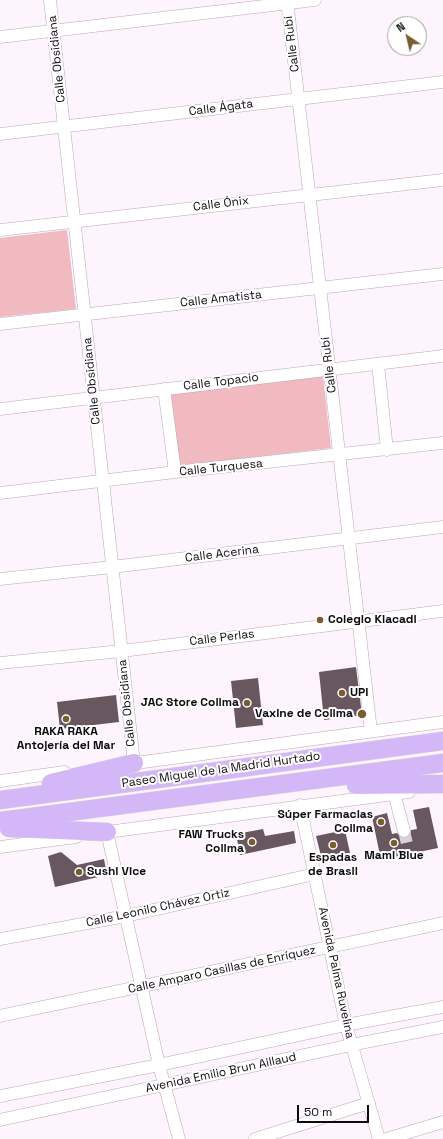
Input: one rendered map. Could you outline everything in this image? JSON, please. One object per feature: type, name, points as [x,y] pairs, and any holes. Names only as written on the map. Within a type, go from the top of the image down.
[{"type":"highway","points":[[368,750],[443,731]]},
{"type":"highway","name":"Paseo Miguel de la Madrid Hurtado","points":[[0,800],[443,741]]},
{"type":"highway","points":[[0,795],[134,763]]},
{"type":"highway","name":"Paseo Miguel de la Madrid Hurtado","points":[[0,821],[443,763]]},
{"type":"highway","points":[[261,787],[443,784]]},
{"type":"highway","points":[[0,828],[107,832]]},
{"type":"street","name":"Calle Obsidiana","points":[[50,0],[134,763]]},
{"type":"street","points":[[0,37],[287,2],[315,0]]},
{"type":"street","name":"Calle Rubí","points":[[287,2],[372,731]]},
{"type":"street","name":"Calle Ágata","points":[[0,134],[443,82]]},
{"type":"street","name":"Calle Ónix","points":[[0,230],[443,180]]},
{"type":"street","name":"Calle Amatista","points":[[0,324],[443,274]]},
{"type":"street","name":"Calle Topacio","points":[[0,409],[443,356]]},
{"type":"street","points":[[378,364],[387,450]]},
{"type":"street","points":[[164,389],[175,472]]},
{"type":"street","name":"Calle Turquesa","points":[[0,493],[175,472],[443,443]]},
{"type":"street","name":"Calle Acerina","points":[[0,579],[443,527]]},
{"type":"street","name":"Calle Perlas","points":[[0,664],[122,651],[443,611]]},
{"type":"street","points":[[0,781],[443,722]]},
{"type":"street","points":[[0,848],[300,805],[443,787]]},
{"type":"street","points":[[394,793],[404,831]]},
{"type":"street","name":"Avenida Palma Ruvelina","points":[[300,805],[346,1025],[379,1139]]},
{"type":"street","points":[[107,832],[164,1086],[179,1139]]},
{"type":"street","name":"Calle Leonilo Chávez Ortiz","points":[[0,939],[126,916],[315,874]]},
{"type":"street","name":"Calle Amparo Casillas de Enríquez","points":[[0,1016],[443,923]]},
{"type":"street","name":"Avenida Emilio Brun Aillaud","points":[[0,1096],[160,1065],[346,1025],[443,1007]]},
{"type":"street","name":"Avenida Emilio Brun Aillaud","points":[[0,1120],[351,1045],[443,1027]]},
{"type":"street","points":[[255,1139],[369,1103]]},
{"type":"street","points":[[386,1139],[443,1122]]},
{"type":"shaded area","points":[[67,230],[76,309],[0,317],[0,238]]},
{"type":"shaded area","points":[[323,376],[331,448],[179,466],[171,394]]},
{"type":"building","name":"UPI","points":[[356,667],[362,715],[324,720],[319,672]]},
{"type":"building","name":"JAC Store Colima","points":[[258,678],[263,725],[236,728],[231,681]]},
{"type":"building","points":[[116,695],[119,722],[60,729],[57,702]]},
{"type":"building","points":[[429,807],[438,848],[381,860],[372,817],[387,813],[392,834],[397,833],[402,838],[406,838],[410,836],[411,830],[417,829],[413,810]]},
{"type":"building","points":[[263,829],[265,836],[294,831],[296,843],[240,855],[236,834]]},
{"type":"building","name":"Espadas de Brasil","points":[[345,830],[350,853],[322,860],[316,836]]},
{"type":"building","points":[[61,852],[77,865],[104,859],[107,875],[55,887],[48,856]]},
{"type":"tunnel","points":[[404,831],[408,848]]},
{"type":"place","name":"Colegio Klacadi","points":[[320,620]]},
{"type":"place","name":"UPI","points":[[342,693]]},
{"type":"place","name":"JAC Store Colima","points":[[247,703]]},
{"type":"place","name":"Vaxine de Colima","points":[[362,714]]},
{"type":"place","name":"RAKA RAKA Antojería del Mar","points":[[66,719]]},
{"type":"place","name":"Súper Farmacias Colima","points":[[381,822]]},
{"type":"place","name":"FAW Trucks Colima","points":[[252,842]]},
{"type":"place","name":"Mami Blue","points":[[394,843]]},
{"type":"place","name":"Espadas de Brasil","points":[[333,845]]},
{"type":"place","name":"Sushi Vice","points":[[79,872]]}]
